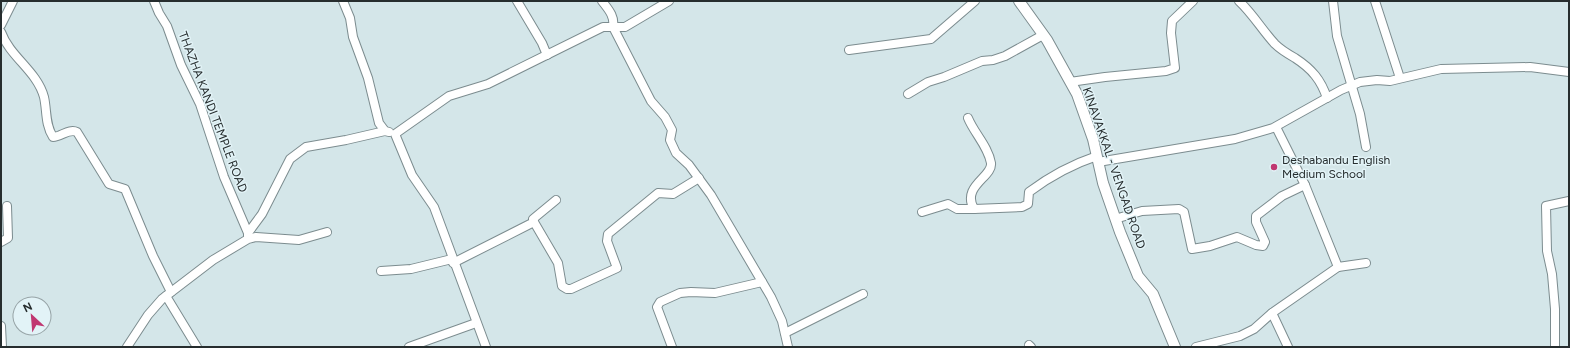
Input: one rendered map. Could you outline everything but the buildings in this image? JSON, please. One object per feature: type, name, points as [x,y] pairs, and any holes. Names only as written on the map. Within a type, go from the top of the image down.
[{"type":"main road","name":"KINAVAKKAL - VENGAD ROAD","points":[[1019,1],[1043,35],[1077,94],[1116,219],[1138,276],[1153,294],[1175,347]]},
{"type":"street","points":[[1,25],[13,1]]},
{"type":"street","name":"THAZHA KANDI TEMPLE ROAD","points":[[154,1],[167,26],[181,64],[200,104],[224,177],[248,236]]},
{"type":"street","points":[[343,1],[350,18],[353,36],[368,78],[379,123],[385,131]]},
{"type":"street","points":[[517,1],[542,43],[547,55]]},
{"type":"street","points":[[602,1],[612,15],[614,21],[613,27],[651,101],[665,117],[672,130],[670,140],[676,153],[689,165],[711,195],[762,282],[776,309],[785,333],[788,347]]},
{"type":"street","points":[[395,134],[449,96],[488,84],[603,27],[624,26],[669,1]]},
{"type":"street","points":[[849,50],[931,39],[975,1]]},
{"type":"street","points":[[1070,82],[1166,71],[1175,68],[1171,33],[1172,21],[1193,1]]},
{"type":"street","points":[[1239,1],[1255,17],[1275,44],[1316,74],[1322,84],[1327,98]]},
{"type":"street","points":[[1333,1],[1337,36],[1350,86],[1360,114],[1366,147]]},
{"type":"street","points":[[1375,1],[1400,78]]},
{"type":"street","points":[[1,32],[10,48],[26,66],[39,85],[44,97],[50,132],[53,137],[60,137],[70,131],[77,132],[109,184],[125,189],[168,294],[197,347]]},
{"type":"street","points":[[908,94],[928,82],[944,78],[982,61],[993,60],[1005,56],[1043,35]]},
{"type":"street","points":[[922,212],[948,204],[957,209],[1022,207],[1028,204],[1030,192],[1039,185],[1080,162],[1235,140],[1276,127],[1327,98],[1360,82],[1390,80],[1441,69],[1453,68],[1530,67],[1569,72]]},
{"type":"street","points":[[968,118],[980,138],[991,164],[990,169],[971,194],[971,204],[974,209]]},
{"type":"street","points":[[1276,127],[1305,185],[1338,267]]},
{"type":"street","points":[[127,347],[148,315],[168,294],[248,236],[262,214],[290,158],[306,147],[385,131],[395,134]]},
{"type":"street","points":[[395,134],[412,175],[434,207],[486,347]]},
{"type":"street","points":[[556,200],[537,214],[533,219],[558,263],[562,286],[567,289],[571,289],[617,268],[607,241],[608,234],[658,193],[673,194],[699,178]]},
{"type":"street","points":[[1116,219],[1142,211],[1179,209],[1184,212],[1192,249],[1210,246],[1237,237],[1256,245],[1263,246],[1265,242],[1256,222],[1256,216],[1282,196],[1305,185]]},
{"type":"street","points":[[1555,347],[1555,309],[1552,274],[1548,251],[1546,206],[1569,201]]},
{"type":"street","points":[[1,242],[8,238],[7,206]]},
{"type":"street","points":[[381,271],[411,269],[436,262],[453,261],[534,222]]},
{"type":"street","points":[[248,236],[299,240],[327,232]]},
{"type":"street","points":[[1196,347],[1240,336],[1254,329],[1272,313],[1338,267],[1366,262]]},
{"type":"street","points":[[672,347],[657,306],[660,302],[680,294],[691,292],[715,293],[762,282]]},
{"type":"street","points":[[785,333],[863,294]]},
{"type":"street","points":[[1272,313],[1288,347]]},
{"type":"street","points":[[409,347],[476,323]]},
{"type":"street","points":[[1,326],[2,347]]},
{"type":"place","name":"Deshabandu English Medium School","points":[[1274,167]]}]
